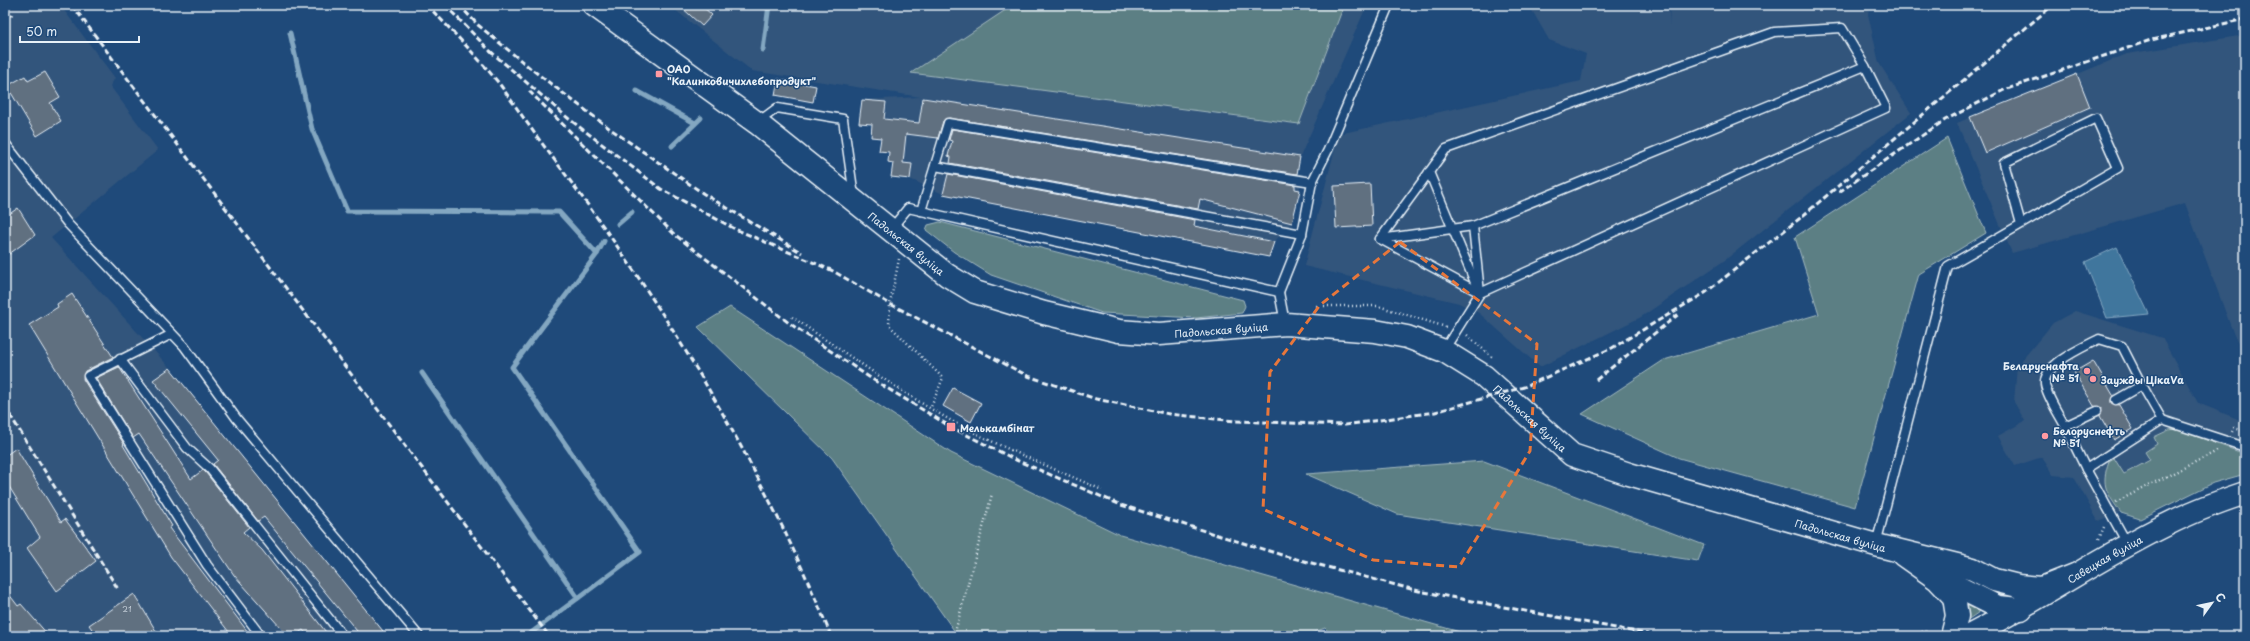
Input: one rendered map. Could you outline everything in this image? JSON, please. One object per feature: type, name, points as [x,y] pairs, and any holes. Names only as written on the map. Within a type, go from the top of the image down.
[{"type":"main road","name":"Падольская вуліца","points":[[594,5],[757,123],[947,275],[975,292],[1044,313],[1119,331],[1159,334],[1286,324],[1375,331],[1407,337],[1444,351],[1484,376],[1572,455],[1629,474],[1886,547],[1973,569],[1994,580],[2018,586],[2042,588],[2075,575]]},
{"type":"main road","name":"Савецкая вуліца","points":[[1975,633],[2021,609],[2075,575],[2166,525],[2245,493]]},
{"type":"main road","name":"Падольская вуліца","points":[[1886,547],[1938,579],[1954,597],[1958,616],[1952,636]]},
{"type":"main road","points":[[1924,569],[1998,607],[2021,609]]},
{"type":"main road","points":[[1973,569],[1985,580],[1995,594],[1998,607],[1994,618],[1975,633]]},
{"type":"lane","points":[[1286,324],[1279,292],[1302,234],[1312,182],[1328,150],[1390,5]]},
{"type":"lane","points":[[1380,239],[1446,149],[1774,32],[1842,28],[1865,66],[1886,108],[1480,293],[1444,351]]},
{"type":"lane","points":[[1380,239],[1473,226],[1865,66]]},
{"type":"lane","points":[[757,123],[777,108],[843,119],[855,201]]},
{"type":"lane","points":[[1886,547],[1948,266],[2021,224],[2118,168],[2096,118],[2004,163],[2021,224]]},
{"type":"lane","points":[[921,211],[948,123],[1312,182]]},
{"type":"lane","points":[[5,143],[68,224],[184,346],[237,419],[418,636]]},
{"type":"lane","points":[[936,166],[1302,234]]},
{"type":"lane","points":[[1429,172],[1480,293]]},
{"type":"lane","points":[[896,234],[908,208],[1279,292]]},
{"type":"lane","points":[[1473,226],[1480,293]]},
{"type":"lane","points":[[1380,239],[1480,293]]},
{"type":"lane","points":[[172,334],[88,376],[207,565],[261,636]]},
{"type":"lane","points":[[2129,546],[2086,469],[2045,385],[2047,373],[2058,362],[2099,338],[2122,346],[2162,420],[2227,439],[2245,447]]},
{"type":"lane","points":[[120,359],[187,448],[210,469],[343,636]]},
{"type":"lane","points":[[2116,400],[2142,385]]},
{"type":"lane","points":[[2065,426],[2097,411]]},
{"type":"lane","points":[[2086,469],[2162,420]]},
{"type":"path","points":[[896,234],[889,325],[942,378],[931,407]]},
{"type":"path","points":[[1311,306],[1378,306],[1428,320],[1470,337],[1497,362]]},
{"type":"path","points":[[792,317],[871,371],[950,419],[1005,447],[1102,490]]},
{"type":"path","points":[[2094,545],[2102,534],[2105,526],[2098,511],[2221,449],[2234,428],[2245,432]]},
{"type":"path","points":[[954,636],[992,494]]},
{"type":"path","points":[[1915,636],[1926,630]]},
{"type":"highlighted area","points":[[1400,242],[1537,344],[1530,451],[1459,567],[1373,560],[1263,509],[1270,372],[1320,305]]},
{"type":"shaded area","points":[[5,5],[60,5],[115,78],[110,86],[158,150],[51,238],[170,368],[388,636],[5,636]]},
{"type":"shaded area","points":[[669,5],[1367,5],[1300,157],[1298,172],[1300,190],[1292,223],[1274,242],[1269,257],[943,194],[910,179],[891,177],[893,163],[888,162],[889,152],[879,151],[881,138],[871,137],[872,124],[859,123],[862,100],[921,97],[752,71]]},
{"type":"shaded area","points":[[1529,5],[1669,5],[1670,26],[1670,5],[1870,5],[1868,14],[1879,63],[1911,113],[1725,260],[1641,317],[1540,367],[1479,313],[1459,303],[1304,266],[1339,134],[1581,81],[1586,54],[1549,40]]},
{"type":"shaded area","points":[[2245,35],[2245,355],[2234,335],[2185,203],[2012,253],[1957,123],[2127,54]]},
{"type":"shaded area","points":[[2117,247],[2149,314],[2107,318],[2085,262]]},
{"type":"shaded area","points":[[2075,311],[2162,338],[2198,403],[2245,422],[2245,461],[2098,521],[2074,477],[2053,475],[2042,457],[2015,466],[1998,436],[2025,421],[2014,402],[2017,366],[2053,323]]},
{"type":"green space","points":[[1013,5],[1344,5],[1299,124],[911,73]]},
{"type":"green space","points":[[1947,138],[1986,233],[1919,274],[1855,507],[1679,458],[1582,414],[1664,360],[1819,314],[1795,237]]},
{"type":"green space","points":[[940,222],[1243,300],[1245,306],[1242,313],[1196,318],[1102,313],[991,275],[954,252],[926,230],[928,225]]},
{"type":"green space","points":[[730,307],[951,453],[1120,535],[1474,636],[1333,636],[1325,628],[1304,636],[958,636],[832,458],[698,327]]},
{"type":"green space","points":[[2176,429],[2245,454],[2245,474],[2213,483],[2140,519],[2121,513],[2106,489],[2105,477],[2109,461],[2114,458],[2124,474],[2150,460],[2145,452],[2157,444],[2154,437],[2169,430]]},
{"type":"green space","points":[[1484,461],[1704,545],[1698,561],[1397,514],[1306,474]]},
{"type":"green space","points":[[1965,598],[1985,608],[1966,621]]},
{"type":"building","points":[[679,5],[701,5],[712,15],[702,26]]},
{"type":"building","points":[[45,72],[60,97],[50,103],[61,121],[37,136],[7,86],[25,76],[28,81]]},
{"type":"building","points":[[2077,74],[2090,107],[1985,153],[1970,117]]},
{"type":"building","points":[[778,79],[816,86],[813,102],[775,95]]},
{"type":"building","points":[[923,98],[1300,157],[1297,174],[949,118],[943,121],[938,138],[906,134],[903,163],[912,164],[910,179],[891,177],[893,163],[888,162],[889,152],[879,151],[881,138],[871,137],[872,124],[859,123],[862,100],[886,102],[884,119],[919,123]]},
{"type":"building","points":[[952,129],[1295,185],[1295,189],[1300,190],[1292,223],[1200,199],[1198,209],[950,163],[951,157],[948,156],[952,141],[949,140]]},
{"type":"building","points":[[948,174],[1195,220],[1194,226],[1274,242],[1269,257],[943,194]]},
{"type":"building","points":[[1370,184],[1372,226],[1336,228],[1334,186]]},
{"type":"building","points":[[18,208],[35,235],[5,257],[5,217]]},
{"type":"building","points":[[72,294],[113,357],[85,371],[83,379],[124,444],[123,445],[172,526],[169,528],[251,636],[232,636],[171,557],[29,325],[58,307],[57,304]]},
{"type":"building","points":[[2093,361],[2113,395],[2111,403],[2119,405],[2133,429],[2114,440],[2100,416],[2102,408],[2094,406],[2074,372]]},
{"type":"building","points":[[119,367],[191,479],[203,470],[206,473],[249,527],[243,532],[262,550],[329,636],[308,636],[303,630],[294,636],[288,636],[234,575],[139,434],[133,438],[96,378]]},
{"type":"building","points":[[170,368],[387,636],[361,636],[264,517],[258,521],[213,464],[218,460],[153,380]]},
{"type":"building","points":[[953,388],[981,403],[971,422],[943,406]]},
{"type":"building","points":[[16,448],[61,522],[65,519],[96,561],[57,591],[27,548],[40,537],[5,480],[5,456]]},
{"type":"building","points":[[5,589],[18,606],[21,604],[49,636],[5,636]]},
{"type":"building","points":[[134,594],[159,636],[97,636],[89,625]]},
{"type":"waterway","points":[[763,50],[769,5]]},
{"type":"waterway","points":[[290,33],[312,129],[347,211],[559,212],[597,254]]},
{"type":"waterway","points":[[637,91],[695,123]]},
{"type":"waterway","points":[[672,146],[701,118]]},
{"type":"waterway","points":[[618,224],[632,212]]},
{"type":"waterway","points":[[527,636],[640,552],[512,367],[597,254],[604,241]]},
{"type":"waterway","points":[[422,373],[578,598]]},
{"type":"railway","points":[[72,5],[549,636]]},
{"type":"railway","points":[[427,5],[475,55],[501,86],[591,210],[670,325],[741,446],[773,508],[831,636]]},
{"type":"railway","points":[[445,5],[494,55]]},
{"type":"railway","points":[[459,5],[478,25],[530,68],[609,128],[704,194],[802,253]]},
{"type":"railway","points":[[490,51],[569,119],[661,189],[735,229],[831,270],[890,304],[1028,376],[1096,399],[1169,414],[1235,421],[1345,425],[1435,412],[1524,387],[1612,348],[1705,293],[1799,219],[2053,5]]},
{"type":"railway","points":[[5,7],[12,16]]},
{"type":"railway","points":[[1839,192],[1945,120],[2004,90],[2151,40],[2245,19]]},
{"type":"railway","points":[[529,91],[674,234],[789,323],[872,379],[951,427],[1016,460],[1121,505],[1285,556],[1419,591],[1658,636]]},
{"type":"railway","points":[[1596,380],[1680,313]]},
{"type":"railway","points":[[5,407],[118,589]]},
{"type":"place","name":"ОАО \"Калинковичихлебопродукт\"","points":[[659,74]]},
{"type":"place","name":"Беларуснафта № 51","points":[[2087,371]]},
{"type":"place","name":"Заужды ЦікаVа","points":[[2093,379]]},
{"type":"place","name":"Мелькамбінат","points":[[951,427]]},
{"type":"place","name":"Белоруснефть № 51","points":[[2045,436]]}]
